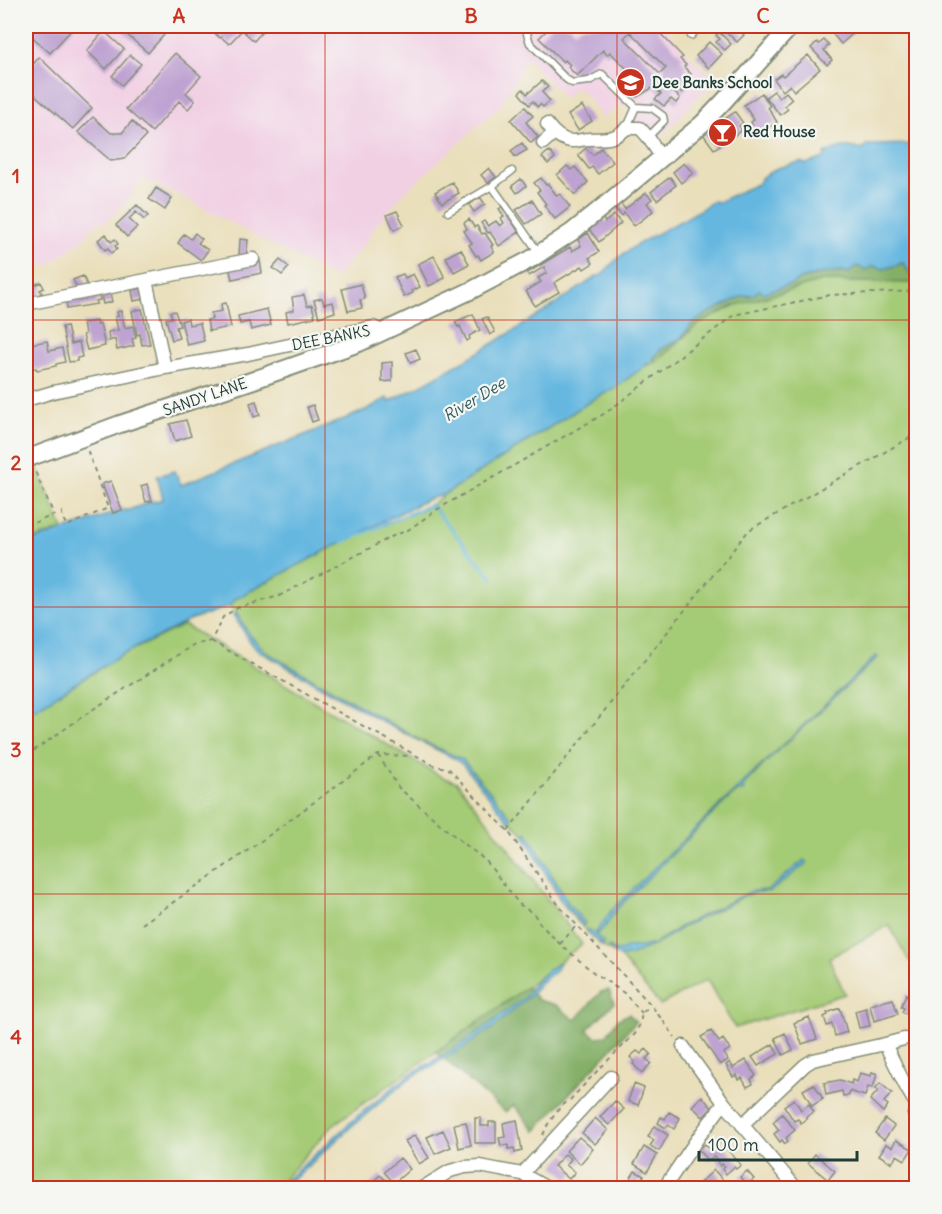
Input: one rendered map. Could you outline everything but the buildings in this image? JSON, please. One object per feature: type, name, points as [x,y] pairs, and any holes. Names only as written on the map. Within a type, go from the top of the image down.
[{"type":"main road","name":"DEE BANKS","points":[[384,332],[504,274],[572,232],[702,124],[791,26]]},
{"type":"main road","name":"SANDY LANE","points":[[27,459],[319,358],[384,332]]},
{"type":"street","points":[[543,143],[550,128],[562,138],[572,141],[609,140],[619,135],[638,131],[662,158]]},
{"type":"street","points":[[26,304],[252,259]]},
{"type":"street","points":[[146,280],[165,368]]},
{"type":"street","name":"DEE BANKS","points":[[26,400],[165,368],[248,354],[374,327],[384,332]]},
{"type":"street","points":[[742,1125],[813,1060],[904,1039]]},
{"type":"street","points":[[885,1044],[916,1110]]},
{"type":"street","points":[[683,1046],[724,1103],[796,1188]]},
{"type":"street","points":[[522,1174],[611,1077]]},
{"type":"street","points":[[664,1188],[724,1103]]},
{"type":"street","points":[[422,1188],[450,1171],[480,1166],[522,1174],[547,1188]]},
{"type":"lane","points":[[530,26],[527,34],[530,43],[566,79],[572,83],[579,83],[602,74],[636,107],[651,108],[663,116],[664,121],[638,131],[636,107]]},
{"type":"lane","points":[[691,36],[700,26]]},
{"type":"lane","points":[[448,212],[492,186],[512,171]]},
{"type":"lane","points":[[492,186],[539,254]]},
{"type":"path","points":[[211,641],[223,617],[237,608],[279,596],[408,530],[438,509],[607,412],[734,315],[830,295],[916,291]]},
{"type":"path","points":[[508,831],[749,530],[916,434]]},
{"type":"path","points":[[62,511],[62,517],[67,526],[108,507],[83,438]]},
{"type":"path","points":[[26,526],[54,515],[27,459]]},
{"type":"path","points":[[26,756],[193,645],[211,641],[415,756],[435,766],[448,768],[508,831],[560,907],[651,1005],[683,1046]]},
{"type":"path","points":[[142,924],[378,756],[415,756]]},
{"type":"path","points":[[378,756],[399,788],[447,831],[486,861],[519,904],[534,914],[540,924],[560,944],[593,972],[624,993],[642,1013]]},
{"type":"path","points":[[560,944],[577,925]]},
{"type":"path","points":[[546,1148],[541,1143],[543,1132],[561,1106],[569,1101],[635,1034],[642,1013],[651,1005]]},
{"type":"shaded area","points":[[26,26],[663,26],[693,60],[715,79],[657,141],[629,113],[629,100],[602,118],[585,94],[576,87],[565,98],[527,58],[499,107],[405,192],[335,278],[173,192],[142,178],[125,204],[104,224],[101,221],[87,231],[89,235],[46,267],[26,248]]},
{"type":"green space","points":[[903,263],[912,276],[916,276],[916,283],[822,281],[733,306],[697,325],[656,362],[653,359],[660,350],[681,338],[692,324],[707,314],[741,297],[750,296],[759,289],[793,284],[800,279],[825,273],[850,271],[857,266],[866,270],[873,266],[884,269]]},
{"type":"green space","points":[[822,281],[916,283],[916,956],[909,961],[889,925],[829,958],[845,994],[735,1028],[707,980],[660,1005],[620,957],[599,944],[574,918],[561,901],[524,834],[509,821],[494,797],[462,759],[419,740],[265,652],[249,634],[230,606],[234,599],[342,542],[431,505],[597,397],[613,389],[645,366],[656,362],[697,325],[733,306]]},
{"type":"green space","points":[[35,463],[63,529],[26,543],[26,467]]},
{"type":"green space","points":[[184,625],[442,777],[457,782],[582,944],[527,987],[333,1125],[276,1188],[26,1188],[26,714],[120,656]]},
{"type":"green space","points":[[527,987],[538,1000],[556,1005],[575,1020],[601,992],[609,990],[614,1003],[587,1030],[596,1037],[606,1036],[618,1019],[629,1014],[636,1022],[535,1131],[514,1105],[505,1112],[436,1052]]},
{"type":"water","name":"River Dee","points":[[916,144],[916,276],[912,276],[903,263],[884,269],[873,266],[866,270],[857,266],[848,273],[844,271],[825,273],[800,279],[793,284],[763,293],[759,290],[755,294],[741,297],[692,324],[681,338],[660,350],[645,366],[613,389],[445,494],[426,500],[342,542],[235,599],[230,606],[193,619],[120,656],[26,714],[26,543],[122,510],[129,510],[163,499],[157,476],[175,471],[181,485],[364,411],[387,398],[389,402],[469,358],[602,275],[626,252],[640,243],[713,201],[718,202],[759,183],[762,177],[777,168],[800,162],[806,164],[824,158],[825,154],[842,147],[864,149],[866,145]]},
{"type":"water","points":[[236,613],[249,634],[266,652],[419,740],[462,759],[512,818],[509,821],[463,765],[455,759],[388,725],[259,651],[233,615]]},
{"type":"water","points":[[876,656],[878,657],[765,763],[742,788],[744,790],[742,792],[739,790],[725,802],[618,908],[596,935],[604,943],[603,946],[587,932],[589,929],[595,934],[611,911],[647,875]]},
{"type":"water","points":[[527,832],[568,903],[585,923],[583,926],[561,901],[524,834]]},
{"type":"water","points":[[804,860],[807,863],[771,891],[742,897],[681,928],[655,945],[630,956],[620,957],[609,949],[609,947],[616,951],[627,947],[654,944],[680,927],[752,891],[768,890]]},
{"type":"water","points":[[560,962],[557,970],[494,1027],[458,1051],[410,1078],[351,1127],[284,1188],[278,1188],[360,1114],[410,1074],[454,1049],[486,1027],[525,997],[549,969]]},
{"type":"waterway","points":[[342,542],[431,505],[493,579]]},
{"type":"place","name":"Dee Banks School","points":[[631,83]]},
{"type":"place","name":"Red House","points":[[722,132]]}]
